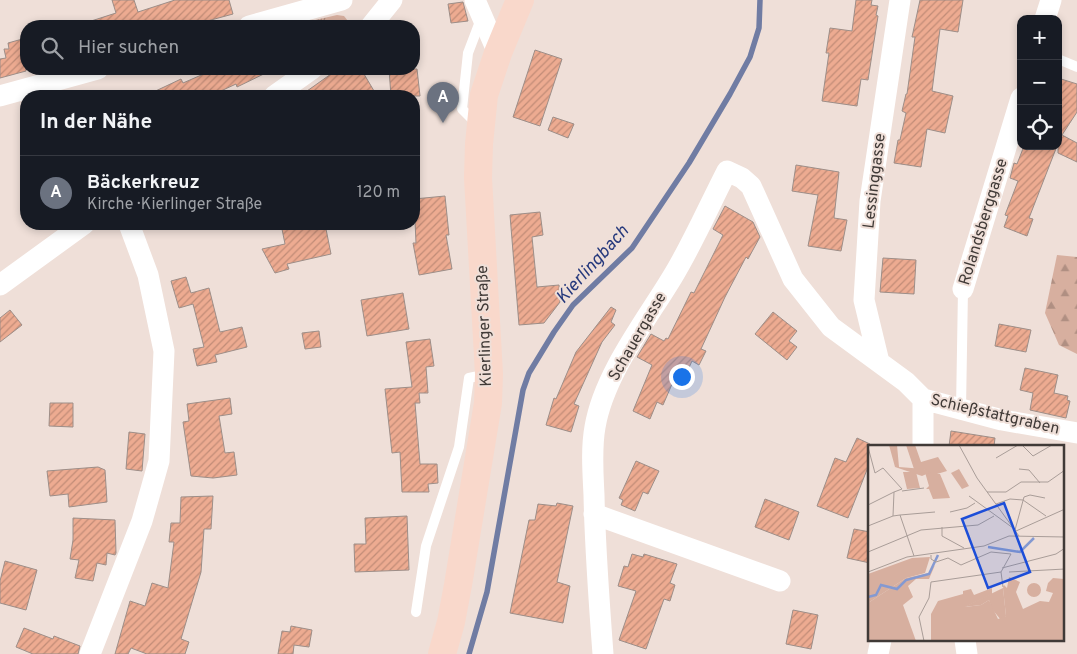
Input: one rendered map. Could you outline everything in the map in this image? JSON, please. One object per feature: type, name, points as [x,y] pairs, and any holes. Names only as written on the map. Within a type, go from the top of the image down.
[{"type":"main road","name":"Kierlinger Straße","points":[[442,654],[451,622],[470,517],[485,424],[490,374],[478,178],[484,95],[498,53],[520,0]]},
{"type":"street","points":[[270,20],[342,0]]},
{"type":"street","points":[[376,20],[392,0]]},
{"type":"street","name":"Lessinggasse","points":[[878,362],[864,300],[870,202],[900,0]]},
{"type":"street","points":[[1046,15],[1051,0]]},
{"type":"street","points":[[479,8],[498,53]]},
{"type":"street","points":[[22,90],[76,75]]},
{"type":"street","points":[[282,90],[304,75]]},
{"type":"street","points":[[0,96],[20,90]]},
{"type":"street","name":"Rolandsberggasse","points":[[963,289],[1019,105]]},
{"type":"street","name":"Schießstattgraben","points":[[726,171],[742,178],[751,186],[793,279],[831,328],[906,382],[923,399],[1002,420],[1077,433]]},
{"type":"street","name":"Schauergasse","points":[[603,654],[595,543],[592,451],[595,426],[602,402],[615,373],[631,343],[689,248],[726,171]]},
{"type":"street","points":[[0,285],[76,230]]},
{"type":"street","points":[[90,654],[142,521],[159,461],[164,351],[148,275],[131,230]]},
{"type":"street","points":[[923,399],[923,445]]},
{"type":"street","points":[[594,514],[780,580]]},
{"type":"lane","points":[[479,8],[468,53],[462,109],[481,127]]},
{"type":"lane","points":[[1060,60],[1077,67]]},
{"type":"lane","name":"Rolandsberggasse","points":[[962,409],[963,289]]},
{"type":"lane","points":[[416,612],[426,546],[459,447],[469,378],[490,374]]},
{"type":"green space","points":[[337,15],[344,16],[347,20],[315,20]]},
{"type":"green space","points":[[1057,255],[1077,257],[1077,354],[1059,345],[1045,313]]},
{"type":"building","points":[[112,0],[134,0],[138,12],[175,0],[229,0],[233,14],[211,20],[94,20],[116,13]]},
{"type":"building","points":[[856,0],[872,0],[871,5],[878,6],[868,80],[861,79],[857,106],[822,101],[829,53],[826,53],[830,28],[852,31]]},
{"type":"building","points":[[920,0],[963,0],[958,32],[940,29],[932,91],[953,96],[945,133],[927,129],[921,167],[894,163],[906,113],[902,111],[907,94],[915,37],[912,37]]},
{"type":"building","points":[[463,2],[468,21],[451,23],[448,4]]},
{"type":"building","points":[[20,40],[20,73],[0,78],[0,59],[6,58],[4,49],[9,49],[8,43]]},
{"type":"building","points":[[535,50],[562,59],[540,126],[513,117]]},
{"type":"building","points":[[201,75],[262,75],[237,87],[236,84],[223,90],[158,90],[181,79],[183,83]]},
{"type":"building","points":[[330,75],[365,75],[373,90],[308,90]]},
{"type":"building","points":[[389,75],[418,75],[419,90],[391,90]]},
{"type":"building","points":[[1062,79],[1077,84],[1077,112],[1062,135]]},
{"type":"building","points":[[553,117],[574,124],[568,138],[548,130]]},
{"type":"building","points":[[1062,135],[1077,143],[1077,162],[1058,153],[1058,150],[1062,150]]},
{"type":"building","points":[[1022,150],[1055,150],[1029,218],[1033,219],[1027,236],[1004,227],[1008,216],[1005,215],[1018,181],[1010,178],[1014,163],[1017,164]]},
{"type":"building","points":[[796,165],[839,172],[834,218],[847,220],[841,251],[808,246],[818,195],[792,191]]},
{"type":"building","points":[[445,196],[449,235],[446,235],[452,269],[419,275],[413,243],[416,243],[415,230],[420,230],[420,198]]},
{"type":"building","points":[[725,206],[753,222],[760,237],[748,259],[746,257],[725,297],[701,349],[706,351],[699,365],[692,361],[687,372],[679,368],[663,405],[657,402],[650,419],[633,411],[652,365],[637,357],[651,334],[664,341],[666,338],[668,339],[691,292],[694,293],[723,235],[713,229]]},
{"type":"building","points":[[540,212],[543,235],[532,237],[537,287],[559,285],[560,302],[544,323],[519,325],[510,215]]},
{"type":"building","points":[[282,230],[326,230],[331,254],[287,264],[289,269],[275,273],[262,249],[285,244]]},
{"type":"building","points":[[883,258],[916,260],[914,294],[880,292]]},
{"type":"building","points":[[186,277],[191,293],[209,288],[220,332],[242,327],[247,347],[215,355],[217,362],[197,366],[193,349],[204,347],[193,304],[179,308],[171,281]]},
{"type":"building","points":[[403,293],[409,329],[367,336],[361,300]]},
{"type":"building","points":[[611,307],[616,310],[611,322],[615,325],[602,342],[574,404],[579,406],[571,432],[546,425],[554,398],[556,399],[576,352]]},
{"type":"building","points":[[10,310],[22,325],[0,342],[0,318]]},
{"type":"building","points":[[773,312],[797,331],[789,341],[797,347],[787,360],[755,334]]},
{"type":"building","points":[[999,324],[1031,330],[1026,352],[995,346]]},
{"type":"building","points":[[319,331],[321,347],[305,349],[302,333]]},
{"type":"building","points":[[430,339],[434,366],[426,367],[428,393],[419,393],[420,403],[415,403],[420,464],[437,464],[438,483],[428,484],[429,492],[402,492],[400,452],[392,453],[385,389],[412,387],[406,342]]},
{"type":"building","points":[[1025,368],[1058,375],[1054,393],[1068,396],[1067,400],[1070,401],[1066,418],[1030,410],[1033,393],[1020,390]]},
{"type":"building","points":[[230,398],[232,414],[219,416],[225,453],[234,452],[237,475],[213,478],[191,476],[183,422],[189,421],[187,404]]},
{"type":"building","points":[[50,403],[73,403],[73,427],[49,426]]},
{"type":"building","points":[[951,431],[995,438],[994,445],[949,445]]},
{"type":"building","points":[[129,432],[145,434],[142,471],[126,469]]},
{"type":"building","points":[[857,438],[870,444],[868,445],[868,467],[848,518],[817,506],[835,458],[846,462]]},
{"type":"building","points":[[636,461],[659,471],[648,494],[643,492],[635,511],[621,505],[623,500],[619,498]]},
{"type":"building","points":[[98,467],[105,470],[107,502],[69,507],[68,494],[50,496],[47,471]]},
{"type":"building","points":[[213,496],[211,529],[204,529],[201,572],[181,639],[189,642],[185,654],[147,654],[131,648],[128,654],[115,654],[130,601],[145,606],[152,583],[168,588],[174,542],[169,542],[171,523],[180,523],[181,497]]},
{"type":"building","points":[[765,499],[799,512],[789,540],[755,527]]},
{"type":"building","points":[[557,503],[573,506],[557,582],[570,586],[563,623],[510,613],[529,520],[535,520],[538,504],[556,506]]},
{"type":"building","points":[[407,516],[409,570],[355,572],[354,544],[366,544],[365,518]]},
{"type":"building","points":[[73,518],[115,520],[116,553],[115,555],[107,553],[106,565],[97,563],[93,581],[75,578],[79,560],[70,559],[73,540]]},
{"type":"building","points":[[854,529],[868,532],[868,563],[847,558]]},
{"type":"building","points":[[632,554],[643,557],[644,554],[677,564],[670,583],[675,585],[670,601],[664,599],[646,649],[619,640],[636,591],[618,586],[624,566],[628,567]]},
{"type":"building","points":[[5,561],[37,570],[26,610],[0,603],[0,581]]},
{"type":"building","points":[[793,610],[818,615],[811,649],[786,644]]},
{"type":"building","points":[[291,626],[312,630],[309,647],[294,645],[293,654],[278,654],[282,631],[290,632]]},
{"type":"building","points":[[24,628],[53,639],[54,636],[80,646],[78,654],[33,654],[16,647]]},
{"type":"waterway","name":"Kierlingbach","points":[[469,654],[487,592],[523,390],[529,373],[573,305],[632,248],[689,163],[750,57],[759,28],[760,0]]},
{"type":"place","name":"Bäckerkreuz","points":[[443,123]]}]
